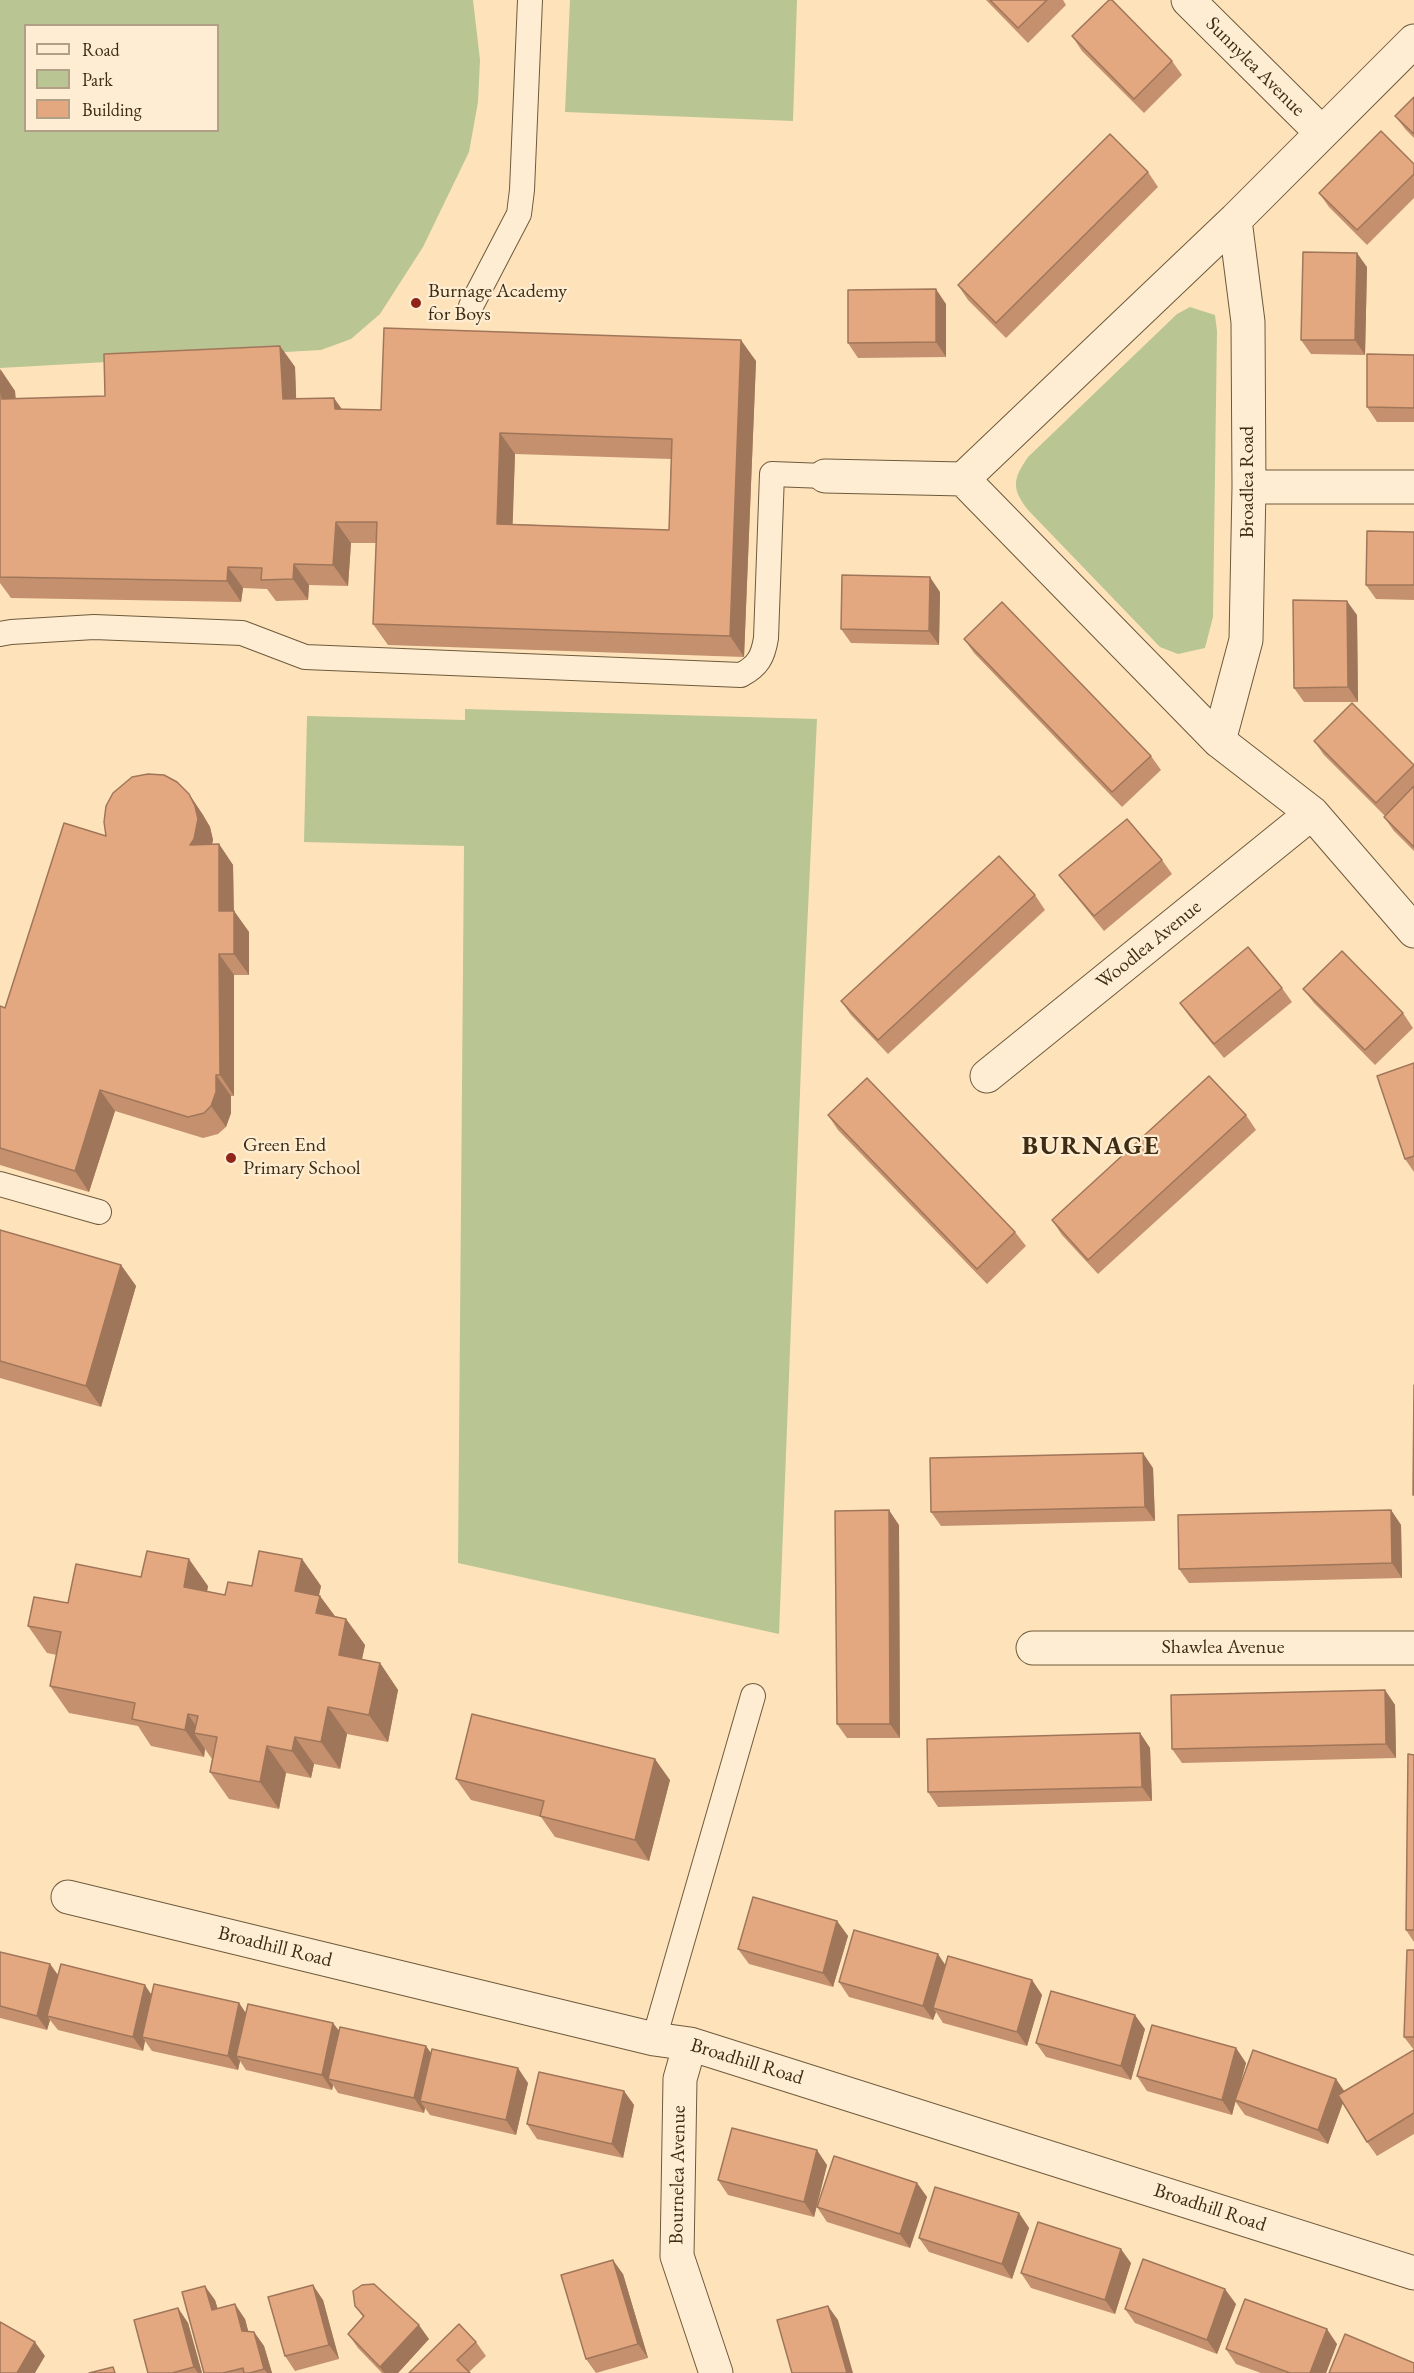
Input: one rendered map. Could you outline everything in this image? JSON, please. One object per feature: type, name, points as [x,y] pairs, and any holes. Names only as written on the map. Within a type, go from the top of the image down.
[{"type":"street","name":"Sunnylea Avenue","points":[[1188,0],[1322,133]]},
{"type":"street","points":[[963,479],[1234,220],[1414,41]]},
{"type":"street","name":"Broadlea Road","points":[[1219,741],[1246,640],[1249,487],[1248,322],[1234,220]]},
{"type":"street","points":[[825,476],[963,479],[1219,741],[1312,813],[1414,932]]},
{"type":"street","points":[[1249,487],[1414,487]]},
{"type":"street","name":"Woodlea Avenue","points":[[987,1076],[1312,813]]},
{"type":"street","name":"Shawlea Avenue","points":[[1033,1648],[1414,1648]]},
{"type":"street","name":"Broadhill Road","points":[[68,1897],[654,2039],[690,2043],[1414,2273]]},
{"type":"street","name":"Bournelea Avenue","points":[[690,2043],[680,2079],[677,2256],[716,2373]]},
{"type":"lane","points":[[471,306],[519,214],[530,0]]},
{"type":"lane","points":[[0,634],[94,627],[242,633],[306,657],[741,675],[754,668],[763,655],[766,638],[772,474],[825,476]]},
{"type":"lane","points":[[0,1184],[99,1212]]},
{"type":"lane","points":[[654,2039],[753,1696]]},
{"type":"green space","points":[[0,0],[473,0],[480,60],[478,102],[469,152],[423,247],[380,314],[351,339],[321,350],[0,368]]},
{"type":"green space","points":[[570,0],[797,0],[793,121],[565,112]]},
{"type":"green space","points":[[1190,307],[1215,315],[1217,331],[1213,617],[1205,648],[1178,654],[1160,647],[1028,510],[1019,496],[1016,484],[1019,471],[1028,457],[1177,314]]},
{"type":"green space","points":[[465,709],[817,719],[779,1634],[458,1563],[464,846],[304,842],[307,716],[465,720]]},
{"type":"building","points":[[990,0],[1047,0],[1018,28]]},
{"type":"building","points":[[1109,0],[1112,0],[1172,61],[1134,99],[1072,36]]},
{"type":"building","points":[[1414,97],[1414,134],[1395,116]]},
{"type":"building","points":[[1381,131],[1414,164],[1414,174],[1357,230],[1319,193]]},
{"type":"building","points":[[1110,134],[1148,172],[996,323],[958,285]]},
{"type":"building","points":[[1303,252],[1357,253],[1355,340],[1301,340]]},
{"type":"building","points":[[936,289],[936,342],[848,343],[848,290]]},
{"type":"building","points":[[384,328],[741,340],[730,636],[373,624],[377,522],[336,522],[333,565],[294,564],[293,579],[261,580],[262,568],[228,567],[227,581],[0,577],[0,370],[2,399],[105,396],[104,354],[280,346],[283,399],[334,398],[335,409],[381,410]],"holes":[[[500,433],[672,439],[669,530],[497,524]]]},
{"type":"building","points":[[1367,354],[1414,355],[1414,408],[1367,407]]},
{"type":"building","points":[[1367,531],[1414,532],[1414,585],[1366,585]]},
{"type":"building","points":[[842,575],[930,577],[929,631],[841,629]]},
{"type":"building","points":[[1293,600],[1347,601],[1348,687],[1294,688]]},
{"type":"building","points":[[1002,602],[1151,756],[1112,792],[964,639]]},
{"type":"building","points":[[1352,703],[1414,765],[1376,803],[1314,741]]},
{"type":"building","points":[[148,774],[164,775],[177,782],[189,794],[198,819],[194,839],[190,845],[219,844],[219,911],[234,911],[234,954],[219,954],[220,1075],[216,1075],[216,1092],[211,1106],[204,1113],[188,1117],[100,1090],[75,1171],[0,1148],[0,1006],[5,1008],[64,823],[106,836],[104,822],[106,806],[113,793],[132,777]]},
{"type":"building","points":[[1414,786],[1414,847],[1384,817]]},
{"type":"building","points":[[1127,819],[1162,860],[1094,916],[1059,875]]},
{"type":"building","points":[[999,856],[1035,895],[878,1040],[841,1001]]},
{"type":"building","points":[[1248,947],[1282,988],[1214,1044],[1180,1003]]},
{"type":"building","points":[[1342,951],[1403,1013],[1365,1050],[1303,989]]},
{"type":"building","points":[[1414,1063],[1414,1156],[1405,1159],[1377,1076]]},
{"type":"building","points":[[1209,1076],[1246,1115],[1088,1260],[1052,1220]]},
{"type":"building","points":[[867,1078],[1015,1232],[977,1269],[828,1115]]},
{"type":"building","points":[[0,1230],[121,1265],[86,1386],[0,1361]]},
{"type":"building","points":[[1414,1385],[1414,1495],[1413,1495]]},
{"type":"building","points":[[1143,1453],[1145,1507],[931,1512],[930,1458]]},
{"type":"building","points":[[889,1510],[890,1724],[837,1724],[835,1511]]},
{"type":"building","points":[[1391,1510],[1392,1563],[1179,1569],[1178,1515]]},
{"type":"building","points":[[147,1551],[189,1559],[184,1587],[225,1595],[228,1582],[252,1586],[259,1551],[302,1559],[295,1591],[320,1596],[316,1613],[346,1619],[339,1655],[380,1663],[369,1715],[328,1707],[321,1742],[295,1737],[292,1751],[267,1746],[260,1782],[210,1772],[217,1737],[194,1733],[198,1716],[188,1714],[185,1730],[132,1719],[135,1703],[50,1686],[61,1632],[28,1626],[34,1597],[68,1603],[76,1564],[141,1577]]},
{"type":"building","points":[[1385,1690],[1386,1744],[1172,1749],[1171,1695]]},
{"type":"building","points":[[472,1714],[655,1759],[635,1840],[540,1816],[544,1801],[456,1779]]},
{"type":"building","points":[[1140,1733],[1142,1787],[928,1792],[927,1739]]},
{"type":"building","points":[[1408,1754],[1414,1755],[1414,1930],[1406,1930]]},
{"type":"building","points":[[753,1897],[837,1921],[823,1973],[738,1949]]},
{"type":"building","points":[[854,1930],[938,1954],[923,2006],[839,1982]]},
{"type":"building","points":[[1407,1950],[1414,1950],[1414,2037],[1404,2037]]},
{"type":"building","points":[[0,1952],[50,1964],[37,2016],[0,2006]]},
{"type":"building","points":[[948,1956],[1032,1980],[1017,2032],[933,2008]]},
{"type":"building","points":[[61,1964],[145,1985],[133,2037],[47,2016]]},
{"type":"building","points":[[154,1984],[239,2003],[228,2056],[142,2037]]},
{"type":"building","points":[[1051,1991],[1135,2015],[1121,2066],[1036,2043]]},
{"type":"building","points":[[248,2004],[333,2023],[322,2075],[236,2056]]},
{"type":"building","points":[[1152,2025],[1236,2048],[1222,2100],[1137,2076]]},
{"type":"building","points":[[340,2027],[426,2046],[414,2098],[328,2079]]},
{"type":"building","points":[[432,2049],[518,2068],[506,2120],[420,2101]]},
{"type":"building","points":[[1253,2050],[1336,2079],[1318,2130],[1235,2100]]},
{"type":"building","points":[[1414,2050],[1414,2113],[1367,2142],[1338,2095]]},
{"type":"building","points":[[539,2072],[624,2091],[612,2144],[527,2124]]},
{"type":"building","points":[[732,2128],[817,2150],[804,2202],[718,2180]]},
{"type":"building","points":[[834,2156],[917,2183],[900,2234],[817,2207]]},
{"type":"building","points":[[935,2187],[1019,2213],[1002,2264],[919,2238]]},
{"type":"building","points":[[1038,2222],[1121,2249],[1105,2300],[1021,2273]]},
{"type":"building","points":[[1143,2259],[1225,2289],[1207,2340],[1125,2309]]},
{"type":"building","points":[[613,2260],[638,2344],[586,2359],[561,2275]]},
{"type":"building","points":[[374,2284],[419,2325],[380,2367],[348,2334],[364,2316],[355,2306],[353,2291],[362,2285]]},
{"type":"building","points":[[313,2285],[329,2345],[285,2356],[268,2297]]},
{"type":"building","points":[[205,2286],[212,2310],[235,2304],[242,2331],[254,2332],[264,2369],[250,2373],[244,2373],[243,2368],[223,2373],[204,2373],[182,2292]]},
{"type":"building","points":[[1245,2299],[1327,2329],[1310,2373],[1290,2373],[1226,2349]]},
{"type":"building","points":[[828,2306],[847,2373],[792,2373],[777,2320]]},
{"type":"building","points":[[178,2308],[194,2367],[172,2373],[148,2373],[134,2320]]},
{"type":"building","points":[[0,2322],[35,2342],[17,2373],[0,2373]]},
{"type":"building","points":[[459,2324],[476,2342],[457,2360],[470,2373],[409,2373]]},
{"type":"building","points":[[1345,2334],[1414,2363],[1414,2373],[1329,2373]]},
{"type":"building","points":[[113,2367],[115,2373],[89,2373]]},
{"type":"place","name":"Burnage Academy for Boys","points":[[416,303]]},
{"type":"place","name":"Green End Primary School","points":[[231,1158]]},
{"type":"district","name":"BURNAGE","points":[[1091,1147]]}]
